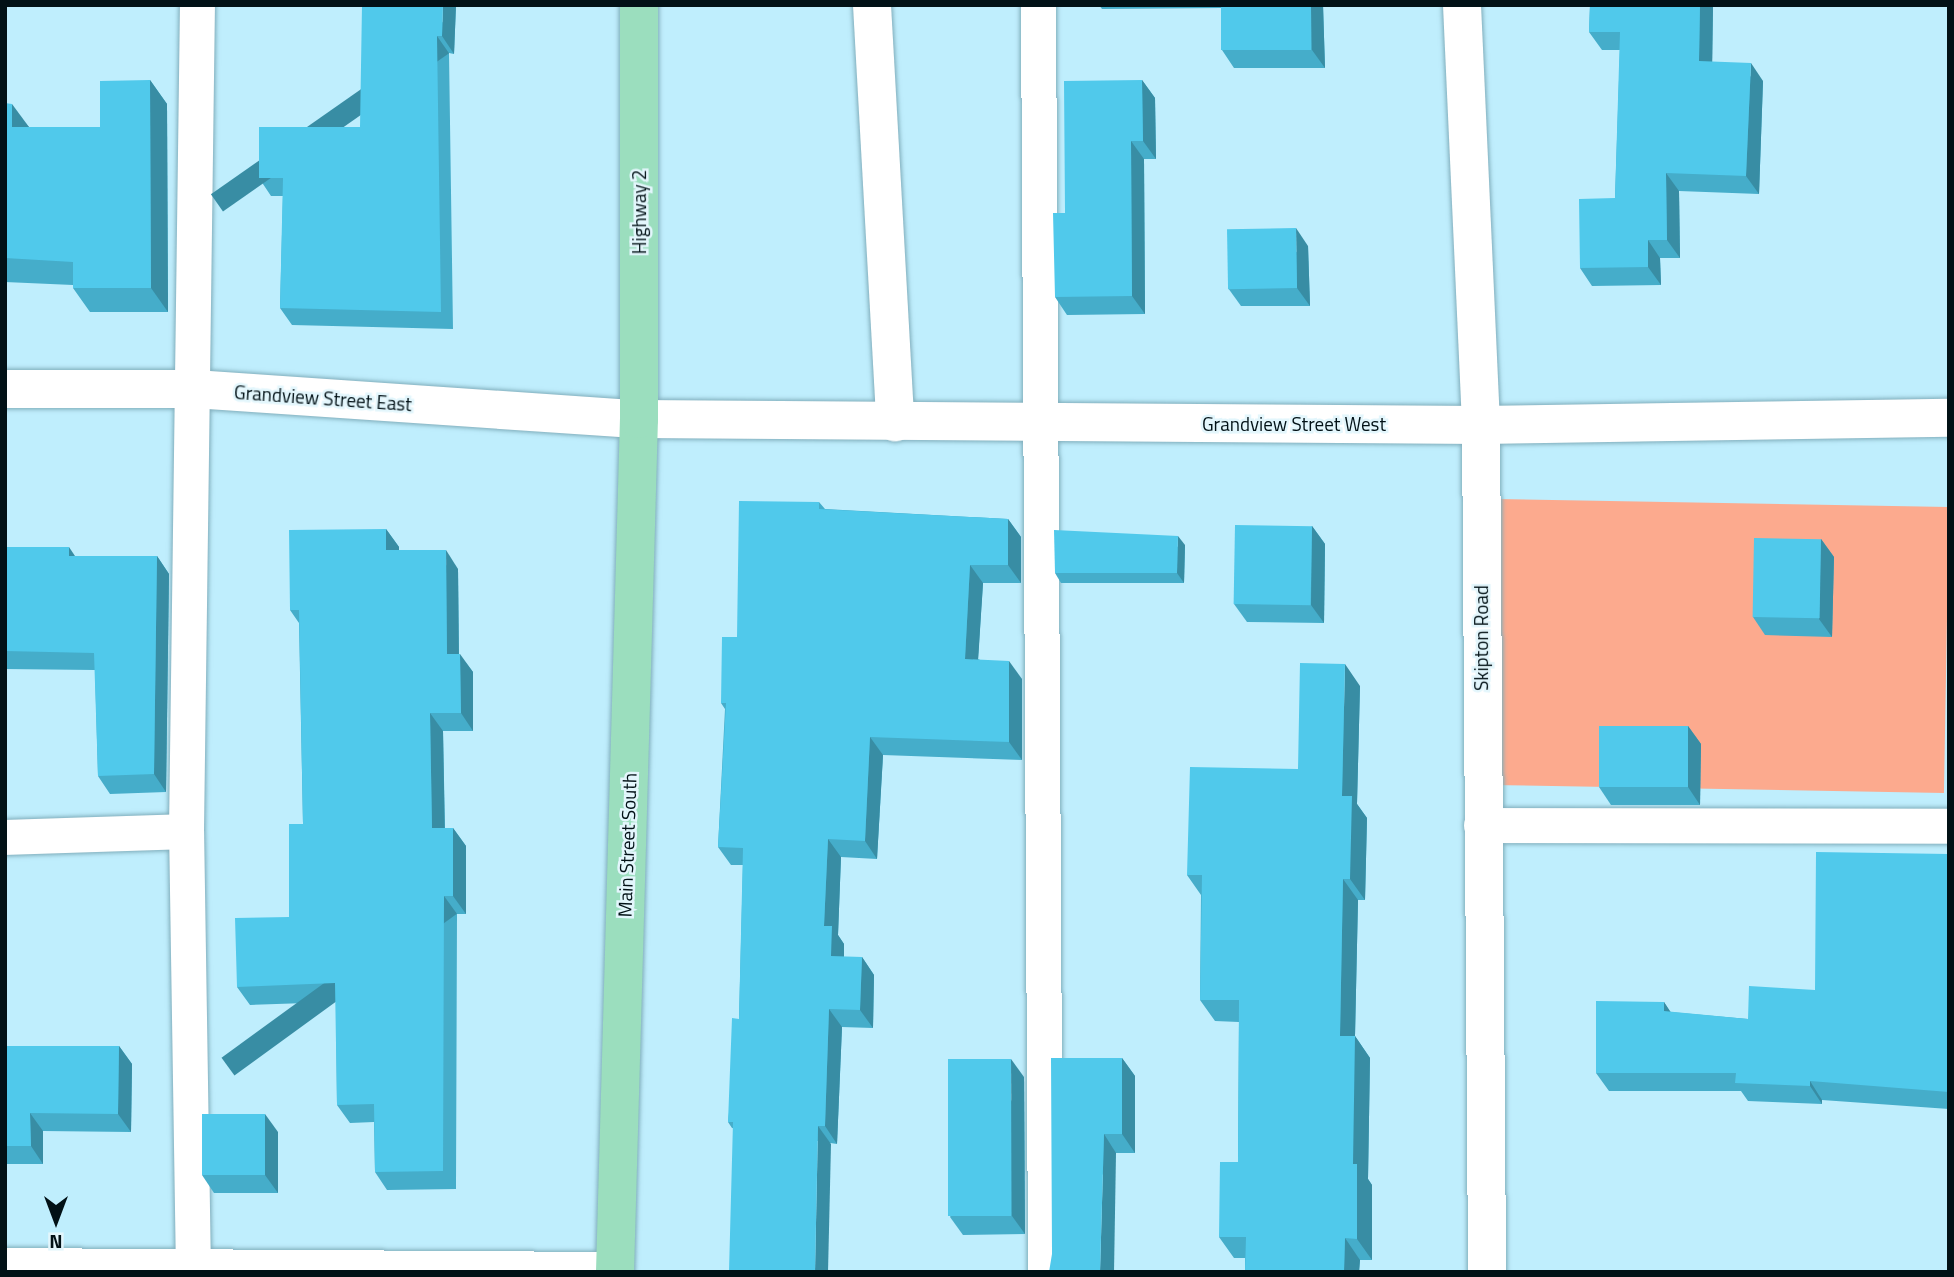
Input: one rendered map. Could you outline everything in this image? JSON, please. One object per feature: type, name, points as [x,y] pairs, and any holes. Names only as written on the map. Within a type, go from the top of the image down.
[{"type":"main road","name":"Highway 2","points":[[639,5],[639,419]]},
{"type":"main road","name":"Main Street South","points":[[615,1272],[639,419]]},
{"type":"street","points":[[872,5],[895,422]]},
{"type":"street","name":"Skipton Road","points":[[1462,5],[1481,425],[1481,825],[1487,1272]]},
{"type":"street","name":"Grandview Street East","points":[[5,389],[194,389],[639,419]]},
{"type":"street","name":"Grandview Street West","points":[[639,419],[1042,424],[1481,425],[1949,418]]},
{"type":"street","points":[[5,1267],[615,1272]]},
{"type":"lane","points":[[193,1270],[186,831],[194,389],[197,5]]},
{"type":"lane","points":[[1038,5],[1045,1272]]},
{"type":"lane","points":[[1481,825],[1949,826]]},
{"type":"lane","points":[[5,837],[186,831]]},
{"type":"shaded area","points":[[1495,499],[1949,507],[1944,793],[1490,785]]},
{"type":"building","points":[[362,5],[443,5],[442,36],[437,36],[441,312],[280,308],[283,178],[259,178],[259,127],[360,127]]},
{"type":"building","points":[[1221,5],[1311,5],[1311,50],[1221,50]]},
{"type":"building","points":[[1590,5],[1700,5],[1699,61],[1751,63],[1746,176],[1666,173],[1667,240],[1648,240],[1648,267],[1580,268],[1579,199],[1615,198],[1620,32],[1589,32]]},
{"type":"building","points":[[150,80],[151,288],[73,288],[73,262],[5,258],[5,103],[12,104],[12,127],[100,127],[100,81]]},
{"type":"building","points":[[1142,80],[1143,141],[1131,141],[1132,296],[1055,297],[1053,213],[1065,213],[1064,81]]},
{"type":"building","points":[[1296,228],[1297,288],[1228,289],[1227,229]]},
{"type":"building","points":[[739,501],[819,502],[819,509],[1008,519],[1008,565],[970,565],[965,659],[1009,661],[1009,742],[870,737],[865,841],[828,839],[824,926],[832,926],[831,956],[862,957],[860,1010],[829,1009],[825,1126],[818,1126],[815,1272],[729,1272],[733,1122],[728,1122],[732,1018],[739,1019],[743,848],[718,847],[726,703],[721,703],[722,637],[737,637]]},
{"type":"building","points":[[1235,525],[1312,526],[1311,605],[1234,604]]},
{"type":"building","points":[[386,529],[386,550],[446,550],[447,654],[460,654],[461,713],[430,713],[432,828],[453,828],[453,896],[444,896],[443,1171],[375,1172],[374,1104],[337,1105],[335,983],[237,987],[235,918],[289,917],[289,824],[303,824],[299,610],[290,610],[289,530]]},
{"type":"building","points":[[1054,530],[1178,536],[1177,573],[1055,573]]},
{"type":"building","points":[[1754,538],[1821,539],[1820,618],[1753,617]]},
{"type":"building","points":[[6,547],[69,547],[69,556],[157,556],[154,774],[98,776],[94,653],[5,651]]},
{"type":"building","points":[[1300,663],[1345,664],[1342,796],[1352,796],[1350,879],[1343,879],[1340,1036],[1355,1036],[1353,1164],[1357,1164],[1357,1239],[1345,1238],[1344,1272],[1245,1272],[1246,1237],[1219,1237],[1220,1162],[1238,1162],[1239,1000],[1200,1000],[1202,875],[1187,875],[1190,767],[1298,769]]},
{"type":"building","points":[[1599,726],[1688,726],[1688,787],[1599,787]]},
{"type":"building","points":[[1816,852],[1949,854],[1949,1092],[1810,1081],[1810,1086],[1735,1083],[1736,1073],[1596,1073],[1596,1001],[1664,1002],[1664,1011],[1748,1019],[1749,986],[1815,990]]},
{"type":"building","points":[[5,1046],[119,1046],[118,1114],[30,1113],[31,1146],[5,1146]]},
{"type":"building","points":[[1051,1058],[1122,1058],[1122,1134],[1104,1134],[1100,1272],[1049,1272],[1052,1254]]},
{"type":"building","points":[[948,1059],[1011,1059],[1011,1216],[948,1216]]},
{"type":"building","points":[[202,1114],[265,1114],[265,1175],[202,1175]]}]
